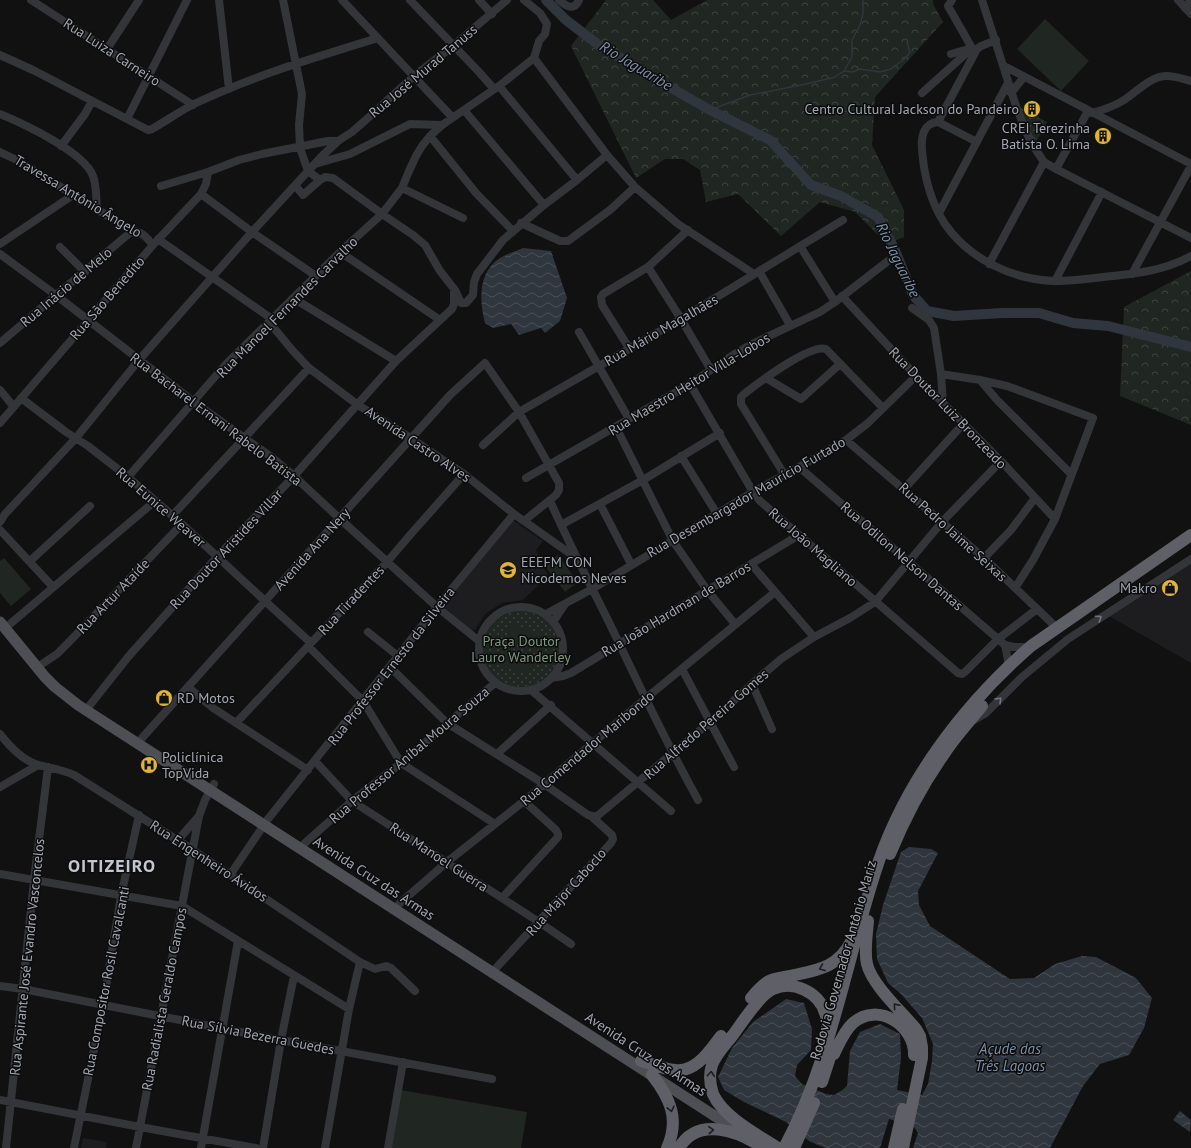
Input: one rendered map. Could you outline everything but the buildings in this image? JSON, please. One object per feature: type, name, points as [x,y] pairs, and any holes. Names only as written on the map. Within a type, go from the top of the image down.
[{"type":"highway","name":"Rodovia Governador Antônio Mariz","points":[[820,1076],[829,1064],[865,919],[874,874],[903,806],[930,759],[963,716],[1007,668],[1031,646],[1191,535]]},
{"type":"highway","name":"Rodovia Governador Antônio Mariz","points":[[794,1148],[811,1112],[828,1041],[865,919],[890,853],[924,784],[944,754],[968,723],[1004,682],[1026,661],[1047,643],[1191,545]]},
{"type":"highway","points":[[641,1061],[676,1070],[691,1067],[708,1053],[762,986],[778,978],[826,967],[841,957],[865,919]]},
{"type":"highway","points":[[865,919],[867,964],[871,974],[916,1029],[920,1036],[922,1047],[922,1058],[912,1091],[904,1126],[903,1148]]},
{"type":"highway","points":[[778,1148],[734,1119],[714,1096],[710,1082],[714,1059],[766,993],[785,986],[802,989],[818,999],[826,1013],[828,1041]]},
{"type":"highway","points":[[829,1064],[848,1028],[854,1022],[866,1016],[874,1015],[891,1018],[902,1026],[912,1040],[914,1058],[912,1091]]},
{"type":"highway","points":[[652,1075],[664,1091],[669,1101],[672,1116],[672,1129],[667,1148]]},
{"type":"highway","points":[[784,1148],[820,1076]]},
{"type":"highway","points":[[894,1148],[904,1126]]},
{"type":"highway","points":[[678,1148],[690,1136],[706,1130],[723,1130],[750,1139],[763,1148]]},
{"type":"main road","name":"Avenida Cruz das Armas","points":[[0,612],[5,623],[45,677],[65,696],[212,787],[750,1139]]},
{"type":"main road","name":"Avenida Cruz das Armas","points":[[5,623],[62,685],[212,787]]},
{"type":"main road","name":"Avenida Cruz das Armas","points":[[266,822],[305,843],[641,1061],[734,1119]]},
{"type":"street","name":"Rua Luiza Carneiro","points":[[31,0],[193,105]]},
{"type":"street","points":[[107,49],[139,0]]},
{"type":"street","points":[[127,119],[187,0]]},
{"type":"street","points":[[219,0],[229,89]]},
{"type":"street","points":[[283,0],[302,94],[299,124],[300,148],[308,171],[320,180]]},
{"type":"street","points":[[342,0],[452,117]]},
{"type":"street","points":[[410,0],[496,88],[577,180]]},
{"type":"street","points":[[479,0],[492,14]]},
{"type":"street","name":"Rua José Murad Tanuss","points":[[0,522],[5,514],[76,438],[139,360],[314,164],[338,141],[352,132],[414,76],[454,46],[507,0]]},
{"type":"street","points":[[524,0],[540,13],[547,24],[546,34],[540,41],[534,58],[607,155],[635,187],[688,230],[756,273],[790,325]]},
{"type":"street","points":[[561,2],[572,7],[575,6],[579,0]]},
{"type":"street","points":[[952,0],[948,6],[975,48]]},
{"type":"street","points":[[982,0],[996,40],[1011,93],[1025,129],[1035,149],[1044,162],[1191,238]]},
{"type":"street","points":[[1178,0],[1191,14]]},
{"type":"street","points":[[1185,8],[1191,0]]},
{"type":"street","points":[[0,55],[127,119],[144,130],[152,129],[193,105],[229,89],[295,63],[378,38]]},
{"type":"street","points":[[951,54],[975,48],[996,40]]},
{"type":"street","points":[[922,93],[975,48]]},
{"type":"street","points":[[975,48],[938,122],[924,129],[922,144],[928,185],[939,214],[946,225],[971,252],[989,264],[1004,271],[1027,278],[1055,281],[1132,274],[1169,267],[1191,256]]},
{"type":"street","name":"Rua Manoel Fernandes Carvalho","points":[[128,478],[226,364],[340,252],[382,214],[402,188],[416,156],[430,136],[452,117],[496,88],[534,58]]},
{"type":"street","points":[[1004,66],[1191,165],[1132,274]]},
{"type":"street","points":[[1056,169],[1090,112],[1106,109],[1123,101],[1147,83],[1160,77],[1173,76],[1191,81]]},
{"type":"street","points":[[1011,93],[1024,77]]},
{"type":"street","points":[[939,214],[1008,83]]},
{"type":"street","points":[[61,146],[92,101]]},
{"type":"street","points":[[464,110],[544,205]]},
{"type":"street","points":[[0,114],[50,138],[81,160],[93,176],[97,210]]},
{"type":"street","points":[[938,122],[977,142]]},
{"type":"street","points":[[314,164],[350,154],[410,124],[442,125]]},
{"type":"street","points":[[430,136],[472,188],[512,230]]},
{"type":"street","points":[[161,186],[254,156],[300,148],[328,141],[338,141]]},
{"type":"street","name":"Travessa Antônio Ângelo","points":[[0,152],[17,160],[132,231],[137,231],[156,242]]},
{"type":"street","points":[[295,185],[303,195],[325,177],[333,178],[382,214],[414,235],[425,245],[440,270],[455,290],[461,302],[466,303],[473,295],[474,282],[477,274],[489,260],[499,244],[512,230],[607,155]]},
{"type":"street","points":[[989,264],[1044,162]]},
{"type":"street","name":"Rua São Benedito","points":[[0,423],[156,242],[201,194],[206,184],[208,172]]},
{"type":"street","points":[[521,223],[560,241],[568,241],[610,210],[635,187]]},
{"type":"street","points":[[402,188],[463,218]]},
{"type":"street","points":[[1055,281],[1102,192]]},
{"type":"street","points":[[201,194],[252,232],[316,276]]},
{"type":"street","points":[[0,244],[73,195]]},
{"type":"street","name":"Rua Mário Magalhães","points":[[483,445],[519,412],[628,348],[681,319],[843,220]]},
{"type":"street","points":[[628,348],[602,305],[601,297],[603,294],[648,267],[688,230]]},
{"type":"street","name":"Rua Inácio de Melo","points":[[0,343],[132,231]]},
{"type":"street","name":"Avenida Castro Alves","points":[[156,242],[213,276],[270,320],[292,351],[309,368],[358,404],[464,474],[524,522],[575,556]]},
{"type":"street","points":[[800,246],[835,302]]},
{"type":"street","points":[[60,247],[85,272]]},
{"type":"street","points":[[340,252],[440,320]]},
{"type":"street","name":"Rua Bacharel Ernani Rabelo Batista","points":[[0,254],[194,402],[274,459],[437,607],[479,641]]},
{"type":"street","name":"Rua Maestro Heitor Villa-Lobos","points":[[526,478],[690,384],[752,344],[820,312],[888,261]]},
{"type":"street","points":[[648,267],[681,319],[710,370]]},
{"type":"street","name":"Rua Doutor Aristides Villar","points":[[90,705],[145,637],[217,557],[294,476],[396,361],[452,309],[454,304],[453,293],[455,290]]},
{"type":"street","name":"Rua Doutor Luiz Bronzeado","points":[[842,296],[916,376],[1001,461],[1055,519]]},
{"type":"street","points":[[293,298],[396,361]]},
{"type":"street","points":[[912,308],[929,320],[933,325],[941,374],[943,404]]},
{"type":"street","points":[[579,332],[630,419]]},
{"type":"street","points":[[784,474],[746,414],[740,401],[744,394],[791,361],[821,348],[826,349],[883,408]]},
{"type":"street","name":"Avenida Ana Nery","points":[[142,738],[450,395],[486,363],[519,412]]},
{"type":"street","points":[[766,378],[801,399],[840,364]]},
{"type":"street","points":[[172,516],[309,368]]},
{"type":"street","points":[[941,374],[1007,386],[1093,418],[1055,519],[1033,560],[1015,588]]},
{"type":"street","name":"Rua Desembargador Maurício Furtado","points":[[546,614],[592,589],[784,474],[846,440],[858,432],[916,376]]},
{"type":"street","points":[[980,380],[997,400],[1071,474]]},
{"type":"street","name":"Rua João Magliano","points":[[690,384],[720,433],[753,492],[768,508],[958,673],[962,674],[965,672],[998,639]]},
{"type":"street","points":[[0,390],[14,406]]},
{"type":"street","name":"Rua Eunice Weaver","points":[[21,398],[128,478],[182,524],[309,644],[363,701],[401,763]]},
{"type":"street","points":[[519,412],[560,486],[558,492],[550,501],[524,522]]},
{"type":"street","points":[[904,489],[963,424]]},
{"type":"street","points":[[616,427],[673,540],[707,590],[735,624]]},
{"type":"street","points":[[561,525],[642,480],[720,433]]},
{"type":"street","name":"Rua Pedro Jaime Seixas","points":[[846,440],[984,558],[1057,628]]},
{"type":"street","points":[[681,456],[716,514]]},
{"type":"street","name":"Rua Alfredo Pereira Gomes","points":[[591,816],[596,817],[601,814],[672,752],[710,722],[781,659],[814,637],[876,602],[942,522],[1001,461]]},
{"type":"street","name":"Rua Odilon Nelson Dantas","points":[[799,467],[1005,646]]},
{"type":"street","name":"Rua Tiradentes","points":[[236,723],[388,562],[410,534],[464,474]]},
{"type":"street","points":[[984,558],[1011,530],[1035,498]]},
{"type":"street","points":[[5,623],[53,587],[155,501]]},
{"type":"street","points":[[550,501],[575,556],[620,644],[645,699],[698,800]]},
{"type":"street","points":[[600,504],[632,564]]},
{"type":"street","points":[[30,561],[90,506]]},
{"type":"street","name":"Rua Professor Ernesto da Silveira","points":[[230,875],[266,822],[437,607],[514,514]]},
{"type":"street","name":"Rua Artur Ataíde","points":[[42,664],[57,654],[69,642],[182,524]]},
{"type":"street","points":[[0,530],[53,587]]},
{"type":"street","name":"Rua João Hardman de Barros","points":[[551,678],[564,676],[571,673],[799,535]]},
{"type":"street","points":[[968,723],[986,713],[1022,677],[1068,639],[1191,559]]},
{"type":"street","points":[[752,564],[814,637]]},
{"type":"street","name":"Rua Comendador Maribondo","points":[[399,904],[447,862],[524,801],[775,592]]},
{"type":"street","name":"Rua Desembargador Maurício Furtado","points":[[554,622],[566,604]]},
{"type":"street","points":[[518,606],[532,608],[546,614],[554,622],[562,638],[563,652],[559,666],[551,678],[542,685],[531,690],[513,691],[495,683],[487,675],[481,665],[478,653],[479,641],[483,630],[492,618],[504,610],[518,606]]},
{"type":"street","points":[[998,639],[1037,609]]},
{"type":"street","points":[[368,632],[398,656]]},
{"type":"street","points":[[1007,668],[1008,660],[1005,646],[1031,646]]},
{"type":"street","points":[[390,667],[448,723],[544,784],[591,816]]},
{"type":"street","points":[[682,669],[734,767]]},
{"type":"street","name":"Rua Professor Aníbal Moura Souza","points":[[305,843],[352,801],[401,763],[495,683]]},
{"type":"street","points":[[752,684],[772,729]]},
{"type":"street","points":[[188,687],[213,708],[308,770]]},
{"type":"street","points":[[531,690],[551,705],[637,783],[672,811]]},
{"type":"street","points":[[497,754],[551,705]]},
{"type":"street","name":"Rua Engenheiro Ávidos","points":[[0,734],[15,752],[29,761],[74,775],[178,840],[360,962],[375,969],[386,966],[391,968],[415,991]]},
{"type":"street","name":"Rua Manoel Guerra","points":[[315,761],[352,801],[571,944]]},
{"type":"street","points":[[401,763],[495,824]]},
{"type":"street","points":[[0,787],[38,765]]},
{"type":"street","name":"Rua Aspirante José Evandro Vasconcelos","points":[[6,1148],[34,880],[48,767]]},
{"type":"street","points":[[178,840],[199,816],[212,787]]},
{"type":"street","points":[[502,898],[558,837],[556,830],[524,801]]},
{"type":"street","name":"Rua Compositor Rosil Cavalcanti","points":[[74,1148],[102,1005],[121,896],[139,815]]},
{"type":"street","name":"Rua Radialista Geraldo Campos","points":[[136,1148],[199,816]]},
{"type":"street","name":"Rua Major Caboclo","points":[[497,967],[612,839],[612,835],[591,816]]},
{"type":"street","points":[[0,874],[182,906],[238,942],[349,1009]]},
{"type":"street","points":[[201,1148],[238,942]]},
{"type":"street","points":[[324,1148],[349,1009],[360,962]]},
{"type":"street","points":[[263,1148],[281,1040],[294,976]]},
{"type":"street","name":"Rua Sílvia Bezerra Guedes","points":[[0,986],[23,989],[161,1017],[492,1079]]},
{"type":"street","points":[[388,1148],[403,1062]]},
{"type":"street","points":[[0,1100],[256,1148]]},
{"type":"shaded area","name":"EEEFM CON Nicodemos Neves","points":[[512,521],[543,541],[536,550],[548,576],[523,600],[502,603],[485,614],[475,630],[471,631],[444,607],[444,605]]},
{"type":"shaded area","name":"Makro","points":[[1191,561],[1191,663],[1109,616]]},
{"type":"shaded area","points":[[83,1138],[107,1142],[106,1148],[81,1148]]},
{"type":"green space","points":[[606,0],[653,0],[671,20],[707,0],[933,0],[933,4],[943,22],[875,97],[872,145],[904,210],[904,237],[887,244],[855,212],[820,202],[781,236],[738,194],[706,202],[700,170],[683,159],[665,159],[636,178],[571,46]]},
{"type":"green space","points":[[1045,19],[1089,61],[1061,91],[1017,49]]},
{"type":"green space","points":[[1017,106],[1047,122],[1034,146]]},
{"type":"green space","points":[[1191,271],[1191,425],[1120,396],[1124,307]]},
{"type":"green space","points":[[558,555],[578,582],[565,592],[544,565]]},
{"type":"green space","points":[[4,558],[31,589],[11,606],[0,593],[0,561]]},
{"type":"green space","name":"Praça Doutor Lauro Wanderley","points":[[521,611],[535,614],[548,622],[556,635],[559,649],[556,663],[548,676],[535,684],[521,687],[507,684],[494,676],[486,663],[483,649],[486,635],[494,622],[507,614]]},
{"type":"green space","points":[[511,624],[543,635],[538,651],[506,640]]},
{"type":"green space","points":[[506,652],[532,661],[528,675],[502,665]]},
{"type":"green space","points":[[401,1090],[527,1112],[521,1148],[391,1148]]},
{"type":"water","points":[[523,248],[551,251],[567,298],[560,321],[545,333],[541,328],[519,335],[511,324],[493,328],[485,323],[481,296],[484,279],[488,271],[500,258]]},
{"type":"water","name":"Açude das Três Lagoas","points":[[909,847],[931,849],[938,853],[918,891],[919,905],[930,926],[1010,979],[1034,978],[1055,964],[1082,956],[1096,957],[1136,978],[1152,998],[1144,1028],[1129,1055],[1100,1064],[1083,1086],[1050,1148],[913,1148],[918,1133],[914,1127],[889,1119],[880,1148],[825,1148],[809,1141],[786,1122],[744,1102],[724,1090],[718,1077],[732,1048],[753,1022],[786,999],[804,1003],[812,1029],[811,1050],[797,1065],[795,1076],[802,1084],[826,1094],[834,1095],[841,1091],[847,1086],[850,1051],[860,1032],[880,1024],[900,1034],[901,1058],[897,1090],[922,1095],[928,1084],[933,1044],[922,1018],[901,994],[888,983],[877,959],[876,934],[883,905],[901,852]]},
{"type":"water","points":[[1180,1111],[1191,1120],[1190,1132],[1173,1120]]},
{"type":"waterway","name":"Rio Jaguaribe","points":[[546,0],[566,20],[600,46],[710,110],[770,140],[811,185],[841,196],[878,217],[894,248],[913,295],[927,311],[954,316],[1002,313],[1039,313],[1073,323],[1108,326],[1191,347]]},
{"type":"waterway","points":[[710,110],[750,95],[835,77],[844,71],[852,57],[852,40],[860,25],[863,14],[863,0]]},
{"type":"waterway","points":[[844,71],[852,72],[860,69],[880,72],[891,69],[907,57],[910,52],[907,42]]},
{"type":"place","name":"Centro Cultural Jackson do Pandeiro","points":[[1032,109]]},
{"type":"place","name":"CREI Terezinha Batista O. Lima","points":[[1103,136]]},
{"type":"place","name":"EEEFM CON Nicodemos Neves","points":[[508,570]]},
{"type":"place","name":"Makro","points":[[1170,588]]},
{"type":"place","name":"RD Motos","points":[[164,698]]},
{"type":"place","name":"Policlínica TopVida","points":[[149,765]]},
{"type":"district","name":"OITIZEIRO","points":[[112,866]]}]
